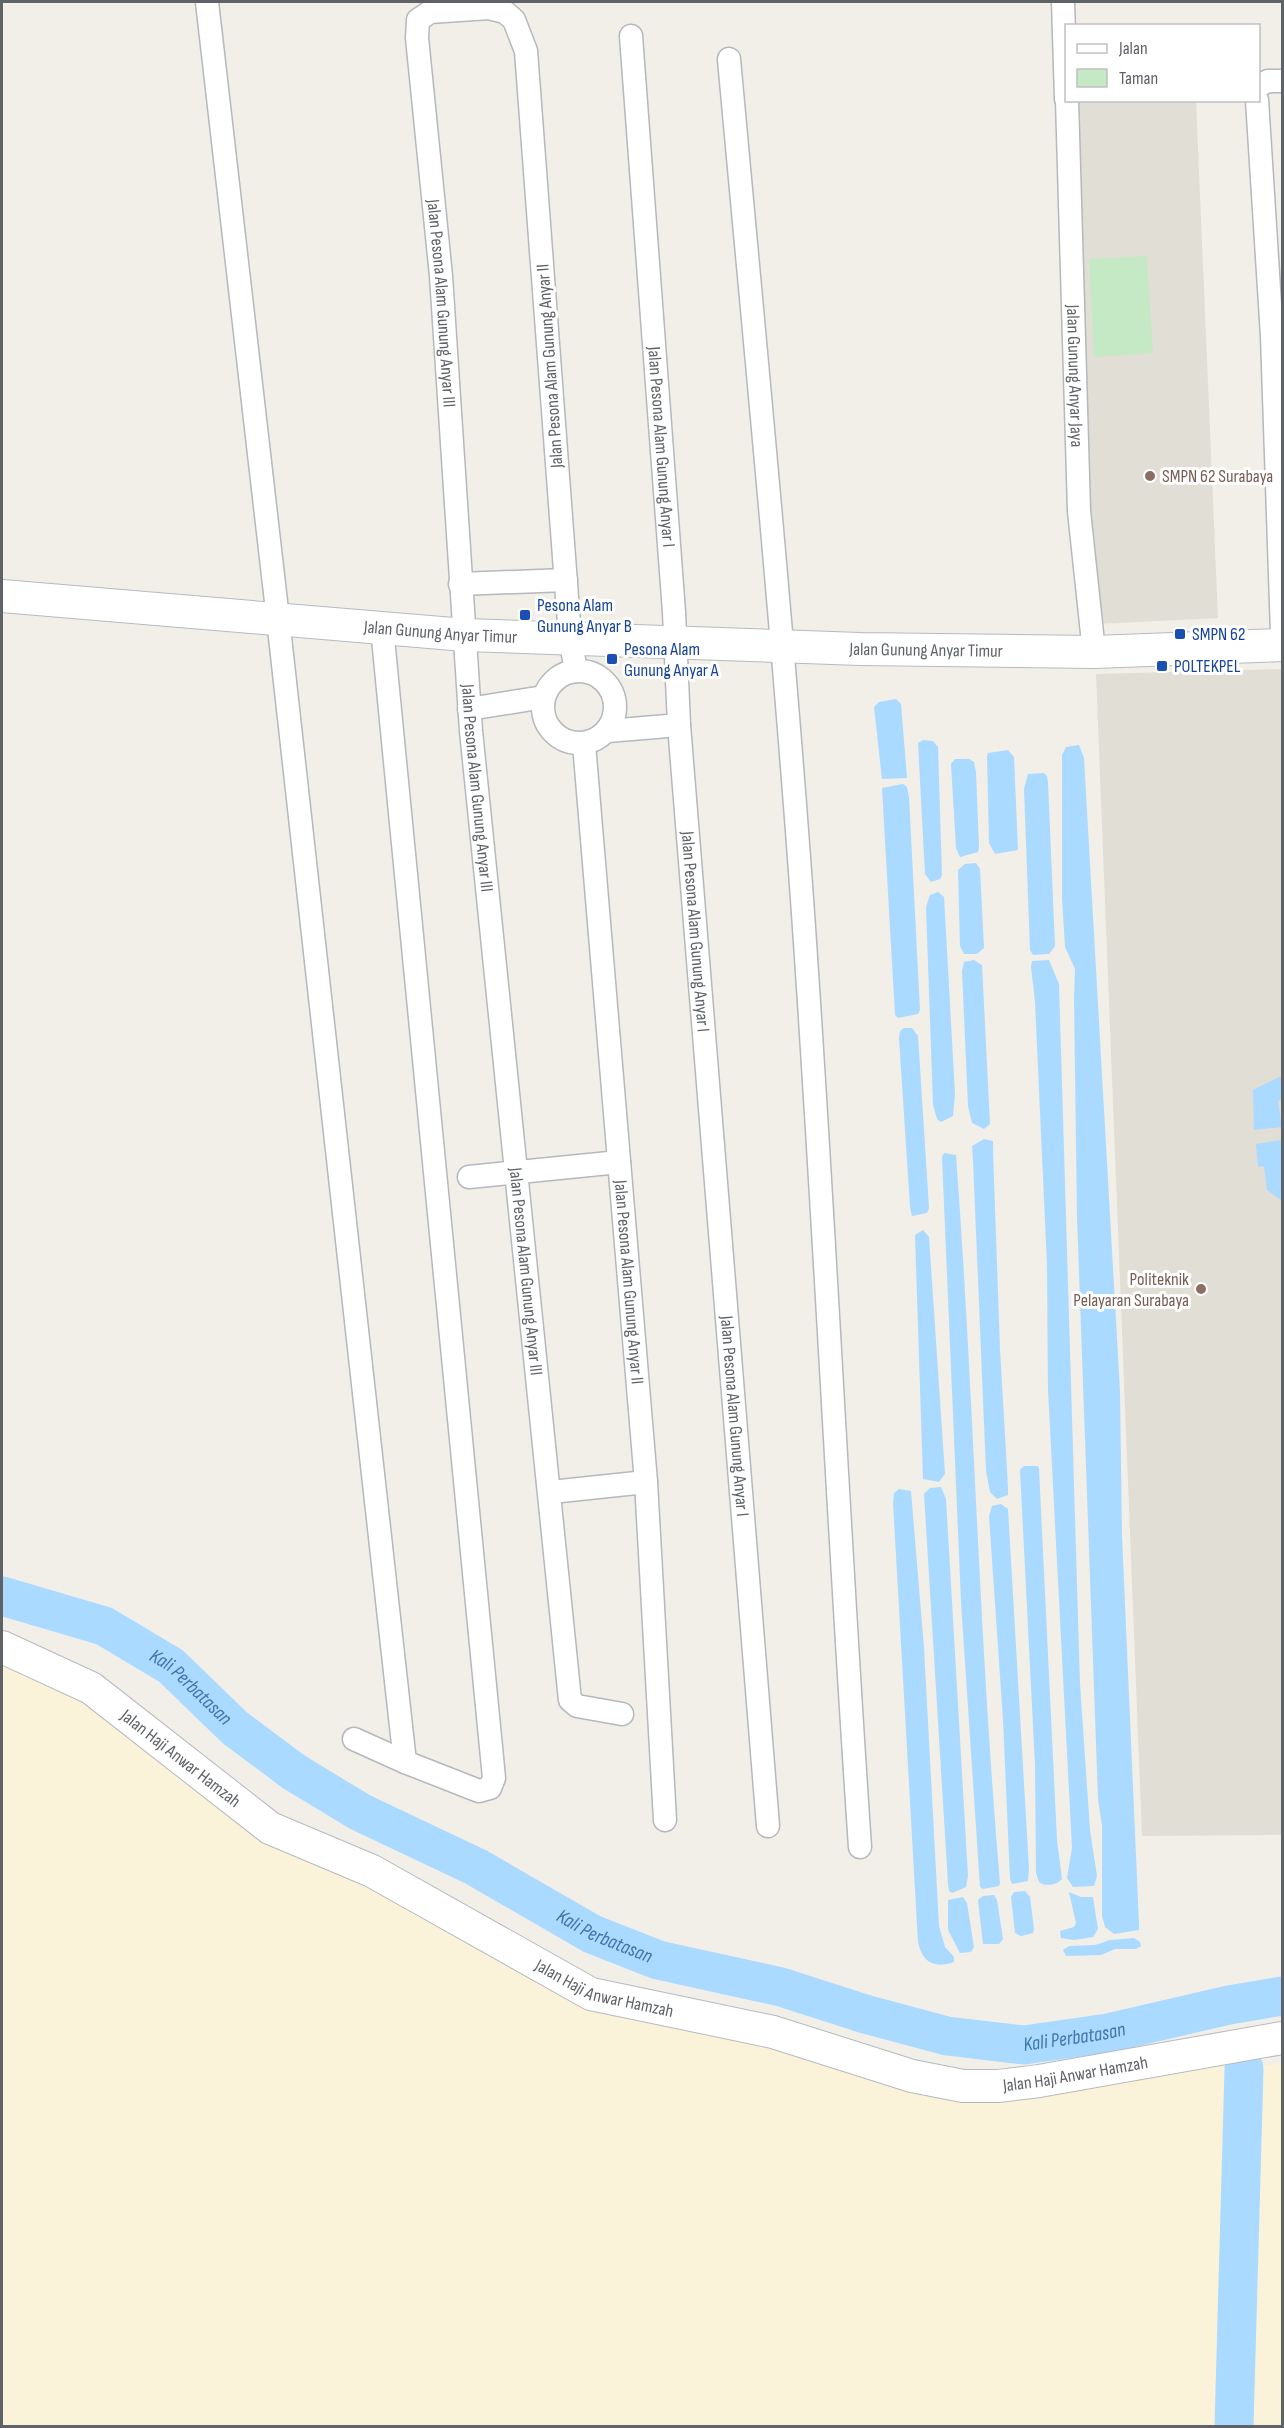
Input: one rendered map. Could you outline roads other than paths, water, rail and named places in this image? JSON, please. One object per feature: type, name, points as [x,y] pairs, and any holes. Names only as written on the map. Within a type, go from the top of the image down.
[{"type":"street","points":[[207,2],[405,1762]]},
{"type":"street","name":"Jalan Gunung Anyar Jaya","points":[[1063,2],[1065,67]]},
{"type":"street","name":"Jalan Pesona Alam Gunung Anyar III","points":[[527,61],[522,36],[514,20],[505,12],[489,9],[430,12],[418,20],[417,38],[441,276],[469,709],[551,1492],[570,1700],[577,1706],[622,1713]]},
{"type":"street","name":"Jalan Pesona Alam Gunung Anyar I","points":[[632,36],[676,641],[679,725],[768,1826]]},
{"type":"street","points":[[729,59],[782,646],[817,1124],[839,1549],[860,1847]]},
{"type":"street","name":"Jalan Pesona Alam Gunung Anyar II","points":[[527,61],[570,637],[576,671]]},
{"type":"street","points":[[1260,85],[1268,81],[1282,81]]},
{"type":"street","name":"Jalan Gunung Anyar Jaya","points":[[1066,102],[1079,511],[1094,652]]},
{"type":"street","points":[[1257,102],[1272,336],[1282,634]]},
{"type":"street","points":[[460,584],[566,580]]},
{"type":"street","name":"Jalan Gunung Anyar Timur","points":[[2,596],[465,635],[676,641],[860,650],[1094,652],[1282,645]]},
{"type":"street","points":[[354,1739],[479,1791],[490,1788],[494,1778],[382,628]]},
{"type":"street","points":[[576,671],[590,672],[603,679],[612,690],[616,704],[615,718],[608,731],[597,740],[584,744],[569,743],[551,730],[542,711],[544,697],[556,680],[576,671]]},
{"type":"street","points":[[469,709],[544,697]]},
{"type":"street","points":[[608,731],[679,725]]},
{"type":"street","name":"Jalan Pesona Alam Gunung Anyar II","points":[[584,744],[646,1482],[665,1820]]},
{"type":"street","points":[[469,1177],[619,1162]]},
{"type":"street","points":[[551,1492],[646,1482]]},
{"type":"street","name":"Jalan Haji Anwar Hamzah","points":[[2,1647],[91,1688],[270,1828],[372,1871],[591,1994],[773,2032],[912,2076],[963,2086],[998,2086],[1039,2081],[1282,2038]]},
{"type":"water","points":[[896,699],[901,704],[907,778],[882,779],[874,707],[879,702]]},
{"type":"water","points":[[923,740],[933,741],[938,747],[942,875],[940,879],[931,882],[925,874],[918,743]]},
{"type":"water","points":[[1079,745],[1084,758],[1120,1391],[1122,1536],[1139,1924],[1139,1930],[1114,1934],[1105,1927],[1102,1916],[1102,1826],[1098,1799],[1077,1217],[1075,969],[1065,947],[1062,898],[1062,755],[1066,747]]},
{"type":"water","points":[[1008,750],[1014,757],[1018,850],[995,854],[989,843],[987,756],[988,753]]},
{"type":"water","points":[[955,759],[969,759],[974,762],[976,772],[979,847],[978,852],[960,857],[956,848],[951,764]]},
{"type":"water","points":[[1044,773],[1048,782],[1055,946],[1049,954],[1033,955],[1030,950],[1024,789],[1028,774]]},
{"type":"water","points":[[903,784],[907,787],[909,797],[920,1010],[918,1014],[898,1018],[895,1015],[882,788]]},
{"type":"water","points":[[976,863],[980,869],[984,948],[977,954],[964,954],[960,946],[958,870],[965,864]]},
{"type":"water","points":[[938,892],[944,897],[955,1094],[953,1116],[941,1122],[937,1119],[933,1105],[926,907],[930,895]]},
{"type":"water","points":[[974,960],[982,965],[990,1124],[984,1129],[972,1123],[968,1106],[962,971],[964,962]]},
{"type":"water","points":[[1049,960],[1059,984],[1080,1684],[1090,1830],[1097,1876],[1094,1886],[1073,1887],[1067,1878],[1072,1848],[1048,1390],[1047,1265],[1035,1002],[1031,967],[1032,961]]},
{"type":"water","points":[[904,1028],[912,1028],[918,1036],[929,1208],[927,1213],[912,1216],[899,1038],[900,1031]]},
{"type":"water","points":[[1282,1077],[1282,1100],[1278,1101],[1282,1127],[1254,1130],[1253,1090]]},
{"type":"water","points":[[984,1139],[993,1141],[1000,1349],[1008,1487],[1008,1495],[997,1499],[990,1492],[986,1471],[972,1146]]},
{"type":"water","points":[[1281,1140],[1282,1201],[1267,1190],[1264,1166],[1258,1167],[1256,1144]]},
{"type":"water","points":[[944,1153],[956,1155],[987,1701],[1000,1883],[999,1886],[983,1889],[980,1887],[961,1602],[942,1157]]},
{"type":"water","points":[[923,1230],[929,1237],[945,1474],[939,1482],[923,1479],[915,1235]]},
{"type":"water","points":[[1024,1466],[1038,1466],[1039,1469],[1057,1840],[1062,1879],[1051,1885],[1039,1882],[1036,1873],[1035,1765],[1020,1470]]},
{"type":"water","points":[[941,1487],[946,1499],[968,1876],[966,1887],[952,1893],[949,1891],[948,1884],[924,1494],[930,1488]]},
{"type":"water","points":[[899,1489],[911,1491],[924,1648],[939,1926],[945,1947],[954,1957],[954,1962],[940,1965],[930,1962],[922,1955],[918,1942],[893,1503],[894,1493]]},
{"type":"water","points":[[1001,1504],[1008,1509],[1029,1869],[1028,1881],[1012,1884],[989,1516],[992,1506]]},
{"type":"water","points":[[1025,1891],[1030,1897],[1034,1929],[1033,1933],[1021,1936],[1015,1933],[1011,1897],[1014,1892]]},
{"type":"water","points":[[1069,1892],[1081,1897],[1093,1897],[1098,1929],[1093,1937],[1074,1940],[1061,1938],[1060,1931],[1074,1927],[1076,1923]]},
{"type":"water","points":[[994,1895],[997,1900],[1003,1939],[999,1944],[983,1944],[978,1900],[983,1896]]},
{"type":"water","points":[[963,1897],[967,1903],[974,1947],[971,1952],[960,1953],[948,1930],[948,1900]]},
{"type":"water","points":[[1134,1938],[1140,1942],[1141,1946],[1136,1949],[1115,1949],[1101,1955],[1066,1956],[1063,1950],[1069,1946],[1095,1945],[1110,1940]]},
{"type":"waterway","name":"Kali Perbatasan","points":[[2,1596],[104,1626],[171,1666],[235,1728],[294,1772],[360,1812],[476,1867],[592,1934],[658,1960],[781,1987],[865,2014],[947,2036],[1024,2045],[1108,2033],[1229,2005],[1282,1996]]},
{"type":"waterway","points":[[1234,2426],[1244,2069]]},
{"type":"place","name":"SMPN 62 Surabaya","points":[[1150,476]]},
{"type":"place","name":"Pesona Alam Gunung Anyar B","points":[[525,615]]},
{"type":"place","name":"SMPN 62","points":[[1180,634]]},
{"type":"place","name":"Pesona Alam Gunung Anyar A","points":[[612,659]]},
{"type":"place","name":"POLTEKPEL","points":[[1162,666]]},
{"type":"place","name":"Politeknik Pelayaran Surabaya","points":[[1201,1289]]}]
